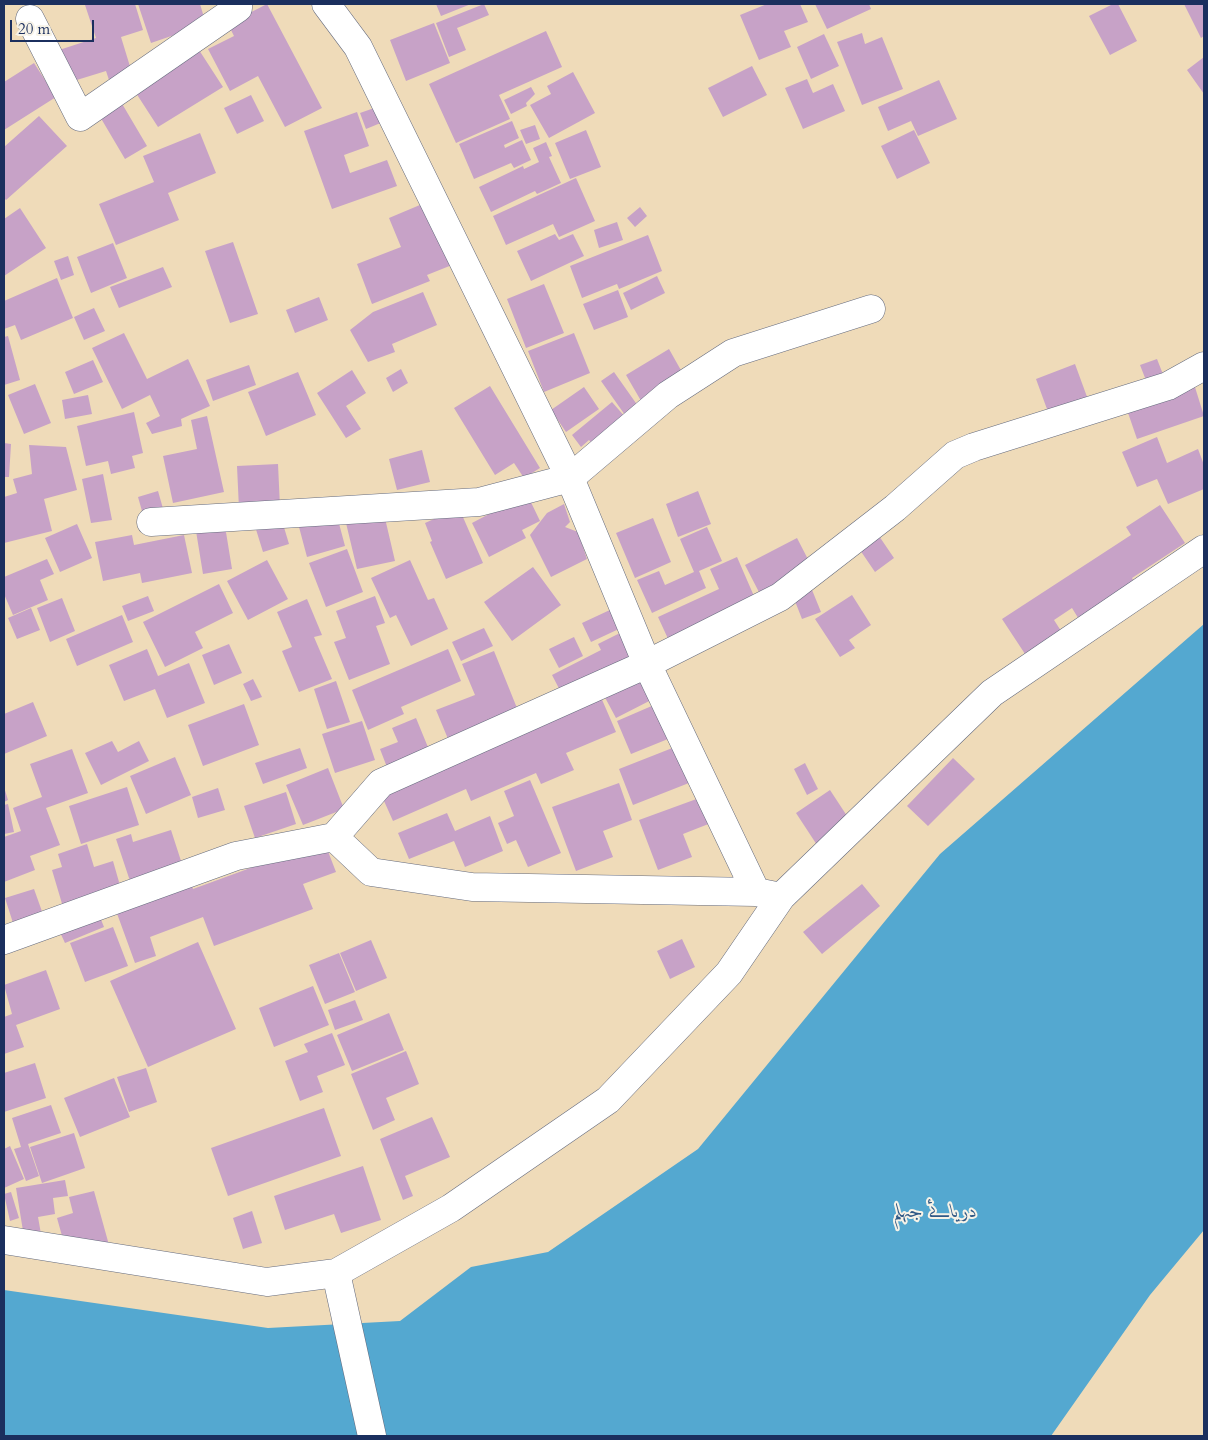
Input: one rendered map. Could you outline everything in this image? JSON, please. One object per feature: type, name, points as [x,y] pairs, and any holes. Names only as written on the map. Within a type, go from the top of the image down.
[{"type":"street","points":[[30,19],[80,117],[238,8],[238,4]]},
{"type":"street","points":[[326,4],[358,47],[570,478],[647,664],[769,894]]},
{"type":"street","points":[[151,522],[479,502],[570,478],[668,395],[733,353],[870,309]]},
{"type":"street","points":[[4,940],[236,856],[334,837],[381,784],[647,664],[780,598],[895,508],[955,455],[974,447],[1168,386],[1204,366]]},
{"type":"street","points":[[4,1240],[267,1282],[336,1273],[451,1208],[608,1100],[729,973],[769,894],[992,692],[1204,549]]},
{"type":"street","points":[[334,837],[371,872],[472,887],[769,894]]},
{"type":"street","points":[[336,1273],[372,1436]]},
{"type":"water","name":"دریائے جہلم","points":[[1204,624],[1204,1230],[1150,1295],[1051,1436],[4,1436],[4,1290],[268,1328],[400,1321],[471,1267],[548,1252],[698,1149],[940,854]]},
{"type":"building","points":[[135,4],[143,30],[121,37],[132,73],[109,80],[106,71],[67,83],[56,51],[96,38],[85,5]]},
{"type":"building","points":[[138,4],[200,4],[206,24],[151,43]]},
{"type":"building","points":[[267,4],[322,108],[285,127],[258,76],[230,91],[208,49],[234,36],[228,24]]},
{"type":"building","points":[[436,4],[471,4],[441,16]]},
{"type":"building","points":[[484,4],[489,15],[457,28],[466,50],[449,57],[436,23]]},
{"type":"building","points":[[767,4],[800,4],[808,22],[784,31],[791,47],[759,60],[740,15]]},
{"type":"building","points":[[815,4],[869,4],[871,9],[827,29]]},
{"type":"building","points":[[1113,4],[1118,4],[1137,41],[1110,55],[1089,16]]},
{"type":"building","points":[[1184,4],[1204,4],[1204,36],[1201,38]]},
{"type":"building","points":[[434,23],[450,63],[406,81],[390,40]]},
{"type":"building","points":[[546,31],[562,67],[499,95],[510,119],[456,143],[429,84]]},
{"type":"building","points":[[862,33],[865,44],[882,37],[903,89],[862,105],[837,42]]},
{"type":"building","points":[[824,34],[839,66],[811,79],[797,47]]},
{"type":"building","points":[[199,50],[223,87],[158,127],[134,90]]},
{"type":"building","points":[[1204,57],[1204,94],[1187,70]]},
{"type":"building","points":[[34,63],[56,97],[4,130],[4,82]]},
{"type":"building","points":[[752,66],[767,95],[723,117],[708,88]]},
{"type":"building","points":[[573,72],[595,113],[549,138],[530,105],[551,94],[547,86]]},
{"type":"building","points":[[807,79],[813,93],[833,84],[845,111],[803,129],[785,88]]},
{"type":"building","points":[[939,80],[957,119],[918,136],[911,121],[888,131],[878,107]]},
{"type":"building","points":[[531,87],[535,94],[526,103],[527,106],[511,114],[504,100]]},
{"type":"building","points":[[251,95],[264,121],[237,134],[224,108]]},
{"type":"building","points":[[121,102],[147,146],[125,159],[99,115]]},
{"type":"building","points":[[377,107],[383,122],[366,129],[360,113]]},
{"type":"building","points":[[357,112],[369,146],[344,155],[350,173],[387,160],[397,186],[332,209],[304,131]]},
{"type":"building","points":[[39,116],[67,146],[6,200],[4,198],[4,147]]},
{"type":"building","points":[[512,121],[519,138],[504,145],[505,148],[522,140],[531,160],[514,168],[511,163],[474,179],[459,144]]},
{"type":"building","points":[[535,125],[540,139],[526,144],[520,130]]},
{"type":"building","points":[[586,130],[601,167],[570,179],[555,143]]},
{"type":"building","points":[[914,130],[930,163],[897,179],[881,146]]},
{"type":"building","points":[[200,133],[216,173],[168,193],[179,220],[116,245],[99,204],[154,182],[143,156]]},
{"type":"building","points":[[546,142],[552,156],[549,157],[561,183],[537,194],[535,191],[491,212],[479,187],[523,166],[524,169],[539,162],[533,148]]},
{"type":"building","points":[[576,178],[595,221],[559,237],[553,224],[506,245],[493,216]]},
{"type":"building","points":[[427,202],[452,265],[427,275],[430,281],[372,304],[357,264],[401,247],[389,218]]},
{"type":"building","points":[[640,207],[647,216],[635,227],[627,218]]},
{"type":"building","points":[[20,208],[46,248],[4,276],[4,219]]},
{"type":"building","points":[[617,222],[623,240],[599,248],[594,230]]},
{"type":"building","points":[[555,234],[559,240],[573,234],[584,256],[531,281],[517,251]]},
{"type":"building","points":[[648,235],[662,271],[619,289],[617,284],[582,298],[570,266]]},
{"type":"building","points":[[233,242],[258,314],[230,323],[205,251]]},
{"type":"building","points":[[113,243],[127,278],[91,293],[77,257]]},
{"type":"building","points":[[68,256],[74,275],[61,280],[54,261]]},
{"type":"building","points":[[163,267],[172,287],[119,308],[110,287]]},
{"type":"building","points":[[657,276],[665,293],[631,310],[623,293]]},
{"type":"building","points":[[57,278],[73,318],[21,340],[15,325],[4,329],[4,301]]},
{"type":"building","points":[[544,284],[564,333],[526,348],[507,299]]},
{"type":"building","points":[[618,290],[628,317],[594,330],[583,304]]},
{"type":"building","points":[[423,292],[437,325],[392,344],[395,352],[368,362],[350,330],[373,312]]},
{"type":"building","points":[[319,297],[328,320],[295,333],[286,310]]},
{"type":"building","points":[[94,308],[105,331],[84,340],[74,317]]},
{"type":"building","points":[[124,333],[147,379],[188,359],[210,406],[181,419],[182,426],[152,434],[146,423],[160,416],[150,395],[122,409],[92,348]]},
{"type":"building","points":[[574,333],[590,373],[544,392],[528,351]]},
{"type":"building","points":[[8,336],[20,380],[4,385],[4,337]]},
{"type":"building","points":[[669,349],[687,381],[644,406],[626,375]]},
{"type":"building","points":[[1157,359],[1166,382],[1149,388],[1140,365]]},
{"type":"building","points":[[93,360],[103,382],[74,394],[65,372]]},
{"type":"building","points":[[1075,364],[1090,405],[1051,420],[1036,379]]},
{"type":"building","points":[[249,365],[256,385],[213,401],[206,380]]},
{"type":"building","points":[[401,369],[408,383],[393,392],[386,378]]},
{"type":"building","points":[[352,370],[366,393],[346,406],[361,429],[346,438],[317,393]]},
{"type":"building","points":[[298,372],[316,415],[266,436],[248,392]]},
{"type":"building","points":[[614,372],[638,406],[625,415],[601,381]]},
{"type":"building","points":[[35,384],[51,423],[24,434],[8,395]]},
{"type":"building","points":[[1194,384],[1204,416],[1137,439],[1126,407]]},
{"type":"building","points":[[490,386],[540,468],[524,478],[514,463],[495,475],[454,408]]},
{"type":"building","points":[[584,387],[599,409],[566,432],[551,410]]},
{"type":"building","points":[[88,395],[92,414],[65,419],[62,400]]},
{"type":"building","points":[[612,402],[626,418],[593,445],[589,440],[581,447],[572,435]]},
{"type":"building","points":[[134,412],[143,453],[132,456],[135,468],[111,474],[108,461],[86,466],[77,426]]},
{"type":"building","points":[[207,416],[224,492],[173,503],[163,456],[197,449],[191,420]]},
{"type":"building","points":[[1157,437],[1167,463],[1198,449],[1204,465],[1204,489],[1168,504],[1157,479],[1137,487],[1122,452]]},
{"type":"building","points":[[4,443],[11,444],[9,477],[4,477]]},
{"type":"building","points":[[29,445],[66,447],[77,490],[44,499],[52,531],[4,543],[4,497],[17,493],[13,479],[32,474]]},
{"type":"building","points":[[422,450],[430,482],[397,490],[389,459]]},
{"type":"building","points":[[278,464],[280,507],[239,509],[237,466]]},
{"type":"building","points":[[103,474],[112,520],[91,523],[82,479]]},
{"type":"building","points":[[158,491],[164,512],[144,518],[138,497]]},
{"type":"building","points":[[698,491],[711,524],[678,537],[666,504]]},
{"type":"building","points":[[527,494],[540,521],[522,530],[526,538],[489,557],[472,523]]},
{"type":"building","points":[[564,504],[570,522],[565,527],[578,532],[587,559],[551,577],[530,535],[547,513]]},
{"type":"building","points":[[1160,505],[1185,543],[1132,578],[1136,585],[1080,621],[1072,608],[1054,620],[1063,634],[1027,657],[1002,619],[1131,535],[1126,527]]},
{"type":"building","points":[[459,508],[483,563],[446,579],[430,542],[432,541],[425,523]]},
{"type":"building","points":[[280,514],[289,544],[263,552],[254,523]]},
{"type":"building","points":[[384,514],[395,561],[357,569],[346,523]]},
{"type":"building","points":[[337,516],[345,546],[307,557],[299,527]]},
{"type":"building","points":[[653,518],[671,562],[635,578],[616,533]]},
{"type":"building","points":[[77,524],[92,558],[60,572],[45,538]]},
{"type":"building","points":[[225,526],[232,569],[203,574],[196,531]]},
{"type":"building","points":[[707,527],[722,561],[699,571],[706,588],[652,613],[637,580],[659,571],[665,585],[694,572],[680,539]]},
{"type":"building","points":[[132,535],[134,545],[184,535],[192,573],[142,583],[140,573],[103,581],[95,542]]},
{"type":"building","points":[[879,536],[894,558],[875,572],[860,550]]},
{"type":"building","points":[[797,538],[813,569],[761,596],[745,565]]},
{"type":"building","points":[[347,549],[363,592],[326,607],[309,563]]},
{"type":"building","points":[[737,557],[757,603],[670,643],[658,617],[719,589],[710,569]]},
{"type":"building","points":[[47,559],[54,574],[40,580],[48,600],[13,615],[4,594],[4,577]]},
{"type":"building","points":[[267,560],[288,599],[248,620],[227,581]]},
{"type":"building","points":[[410,560],[428,600],[434,598],[448,629],[411,646],[396,615],[390,618],[371,578]]},
{"type":"building","points":[[533,567],[561,605],[512,641],[484,602]]},
{"type":"building","points":[[219,584],[233,613],[195,632],[203,648],[165,667],[143,622]]},
{"type":"building","points":[[810,585],[821,612],[802,619],[791,591]]},
{"type":"building","points":[[852,595],[871,625],[849,640],[855,648],[840,657],[815,619]]},
{"type":"building","points":[[148,596],[154,611],[128,621],[122,606]]},
{"type":"building","points":[[375,596],[385,623],[376,626],[390,664],[349,680],[334,642],[346,638],[336,611]]},
{"type":"building","points":[[62,598],[75,631],[50,642],[37,608]]},
{"type":"building","points":[[307,599],[322,635],[314,637],[332,679],[299,692],[282,651],[292,647],[277,612]]},
{"type":"building","points":[[31,608],[40,630],[17,639],[8,618]]},
{"type":"building","points":[[612,609],[621,628],[591,642],[582,623]]},
{"type":"building","points":[[122,615],[133,642],[77,666],[66,639]]},
{"type":"building","points":[[484,628],[493,646],[461,661],[452,642]]},
{"type":"building","points":[[628,629],[644,660],[565,700],[552,675],[601,650],[598,644]]},
{"type":"building","points":[[574,637],[583,656],[559,668],[549,649]]},
{"type":"building","points":[[229,644],[242,673],[214,685],[202,655]]},
{"type":"building","points":[[147,649],[158,676],[189,663],[205,703],[167,718],[155,689],[124,701],[109,665]]},
{"type":"building","points":[[448,649],[461,681],[401,707],[404,714],[368,730],[352,690]]},
{"type":"building","points":[[494,651],[521,718],[451,746],[436,710],[475,695],[462,664]]},
{"type":"building","points":[[643,667],[659,696],[616,718],[601,690]]},
{"type":"building","points":[[253,679],[262,697],[251,701],[243,684]]},
{"type":"building","points":[[336,681],[350,722],[327,729],[314,689]]},
{"type":"building","points":[[600,695],[616,732],[566,753],[574,770],[541,784],[536,773],[471,801],[466,789],[393,821],[380,792]]},
{"type":"building","points":[[33,702],[47,736],[4,754],[4,714]]},
{"type":"building","points":[[244,704],[259,745],[203,766],[188,725]]},
{"type":"building","points":[[654,705],[668,739],[631,754],[617,721]]},
{"type":"building","points":[[416,718],[432,757],[390,775],[380,749],[398,742],[392,728]]},
{"type":"building","points":[[362,721],[375,760],[335,773],[322,734]]},
{"type":"building","points":[[112,741],[118,752],[139,741],[149,761],[101,785],[85,753]]},
{"type":"building","points":[[680,745],[694,781],[633,805],[619,769]]},
{"type":"building","points":[[300,748],[307,768],[263,784],[255,763]]},
{"type":"building","points":[[72,749],[88,793],[46,808],[60,845],[30,856],[35,870],[4,882],[4,837],[21,831],[13,808],[42,797],[30,764]]},
{"type":"building","points":[[175,757],[191,795],[146,814],[130,776]]},
{"type":"building","points":[[953,758],[975,779],[928,826],[907,806]]},
{"type":"building","points":[[805,763],[818,789],[807,795],[794,769]]},
{"type":"building","points":[[328,768],[344,809],[303,825],[286,785]]},
{"type":"building","points":[[530,780],[561,853],[528,867],[516,840],[507,844],[498,823],[514,816],[504,791]]},
{"type":"building","points":[[619,783],[632,820],[603,831],[613,857],[576,871],[552,807]]},
{"type":"building","points":[[4,787],[8,800],[4,802]]},
{"type":"building","points":[[127,787],[139,825],[81,844],[69,806]]},
{"type":"building","points":[[218,788],[225,810],[198,818],[192,797]]},
{"type":"building","points":[[830,790],[851,822],[817,845],[796,813]]},
{"type":"building","points":[[286,792],[296,824],[255,838],[244,806]]},
{"type":"building","points":[[702,797],[711,823],[683,834],[692,857],[658,870],[639,820]]},
{"type":"building","points":[[8,804],[14,832],[4,834],[4,805]]},
{"type":"building","points":[[447,813],[455,831],[490,816],[503,851],[465,867],[454,841],[409,859],[398,833]]},
{"type":"building","points":[[171,830],[182,864],[130,881],[116,839],[131,834],[133,842]]},
{"type":"building","points":[[324,841],[336,872],[303,884],[313,909],[214,946],[203,917],[150,937],[156,956],[135,963],[115,908],[190,881],[193,889]]},
{"type":"building","points":[[87,844],[94,867],[113,861],[121,889],[63,907],[52,870],[62,867],[58,854]]},
{"type":"building","points":[[862,884],[880,906],[822,954],[803,932]]},
{"type":"building","points":[[34,889],[44,917],[14,926],[5,898]]},
{"type":"building","points":[[98,912],[104,927],[65,943],[58,928]]},
{"type":"building","points":[[113,927],[128,966],[85,982],[70,943]]},
{"type":"building","points":[[682,939],[695,967],[670,979],[657,951]]},
{"type":"building","points":[[371,940],[387,978],[356,991],[340,953]]},
{"type":"building","points":[[198,942],[236,1029],[148,1067],[110,981]]},
{"type":"building","points":[[339,953],[355,992],[325,1004],[309,965]]},
{"type":"building","points":[[46,970],[60,1009],[16,1025],[24,1047],[4,1054],[4,1017],[12,1014],[4,985]]},
{"type":"building","points":[[313,986],[329,1025],[274,1047],[259,1008]]},
{"type":"building","points":[[355,1000],[363,1020],[335,1030],[328,1010]]},
{"type":"building","points":[[389,1013],[404,1050],[352,1071],[337,1035]]},
{"type":"building","points":[[332,1033],[345,1065],[317,1076],[323,1092],[300,1101],[285,1061],[308,1052],[304,1044]]},
{"type":"building","points":[[406,1051],[419,1084],[386,1098],[395,1120],[373,1130],[351,1074]]},
{"type":"building","points":[[35,1063],[46,1098],[4,1112],[4,1073]]},
{"type":"building","points":[[146,1068],[157,1102],[129,1112],[117,1077]]},
{"type":"building","points":[[114,1078],[130,1117],[80,1137],[64,1098]]},
{"type":"building","points":[[51,1105],[61,1133],[28,1144],[39,1176],[26,1181],[14,1149],[21,1147],[12,1118]]},
{"type":"building","points":[[324,1108],[341,1156],[228,1196],[211,1148]]},
{"type":"building","points":[[432,1117],[450,1157],[405,1176],[413,1196],[403,1200],[380,1139]]},
{"type":"building","points":[[74,1133],[85,1168],[42,1183],[30,1147]]},
{"type":"building","points":[[10,1146],[24,1179],[4,1188],[4,1149]]},
{"type":"building","points":[[363,1166],[381,1220],[341,1233],[334,1214],[285,1230],[274,1196]]},
{"type":"building","points":[[65,1180],[68,1196],[53,1198],[55,1214],[38,1217],[41,1234],[24,1237],[16,1188]]},
{"type":"building","points":[[94,1191],[109,1245],[87,1250],[84,1238],[64,1243],[57,1218],[73,1213],[69,1197]]},
{"type":"building","points":[[11,1192],[19,1218],[10,1221],[4,1194]]},
{"type":"building","points":[[252,1211],[262,1243],[243,1249],[233,1218]]}]
